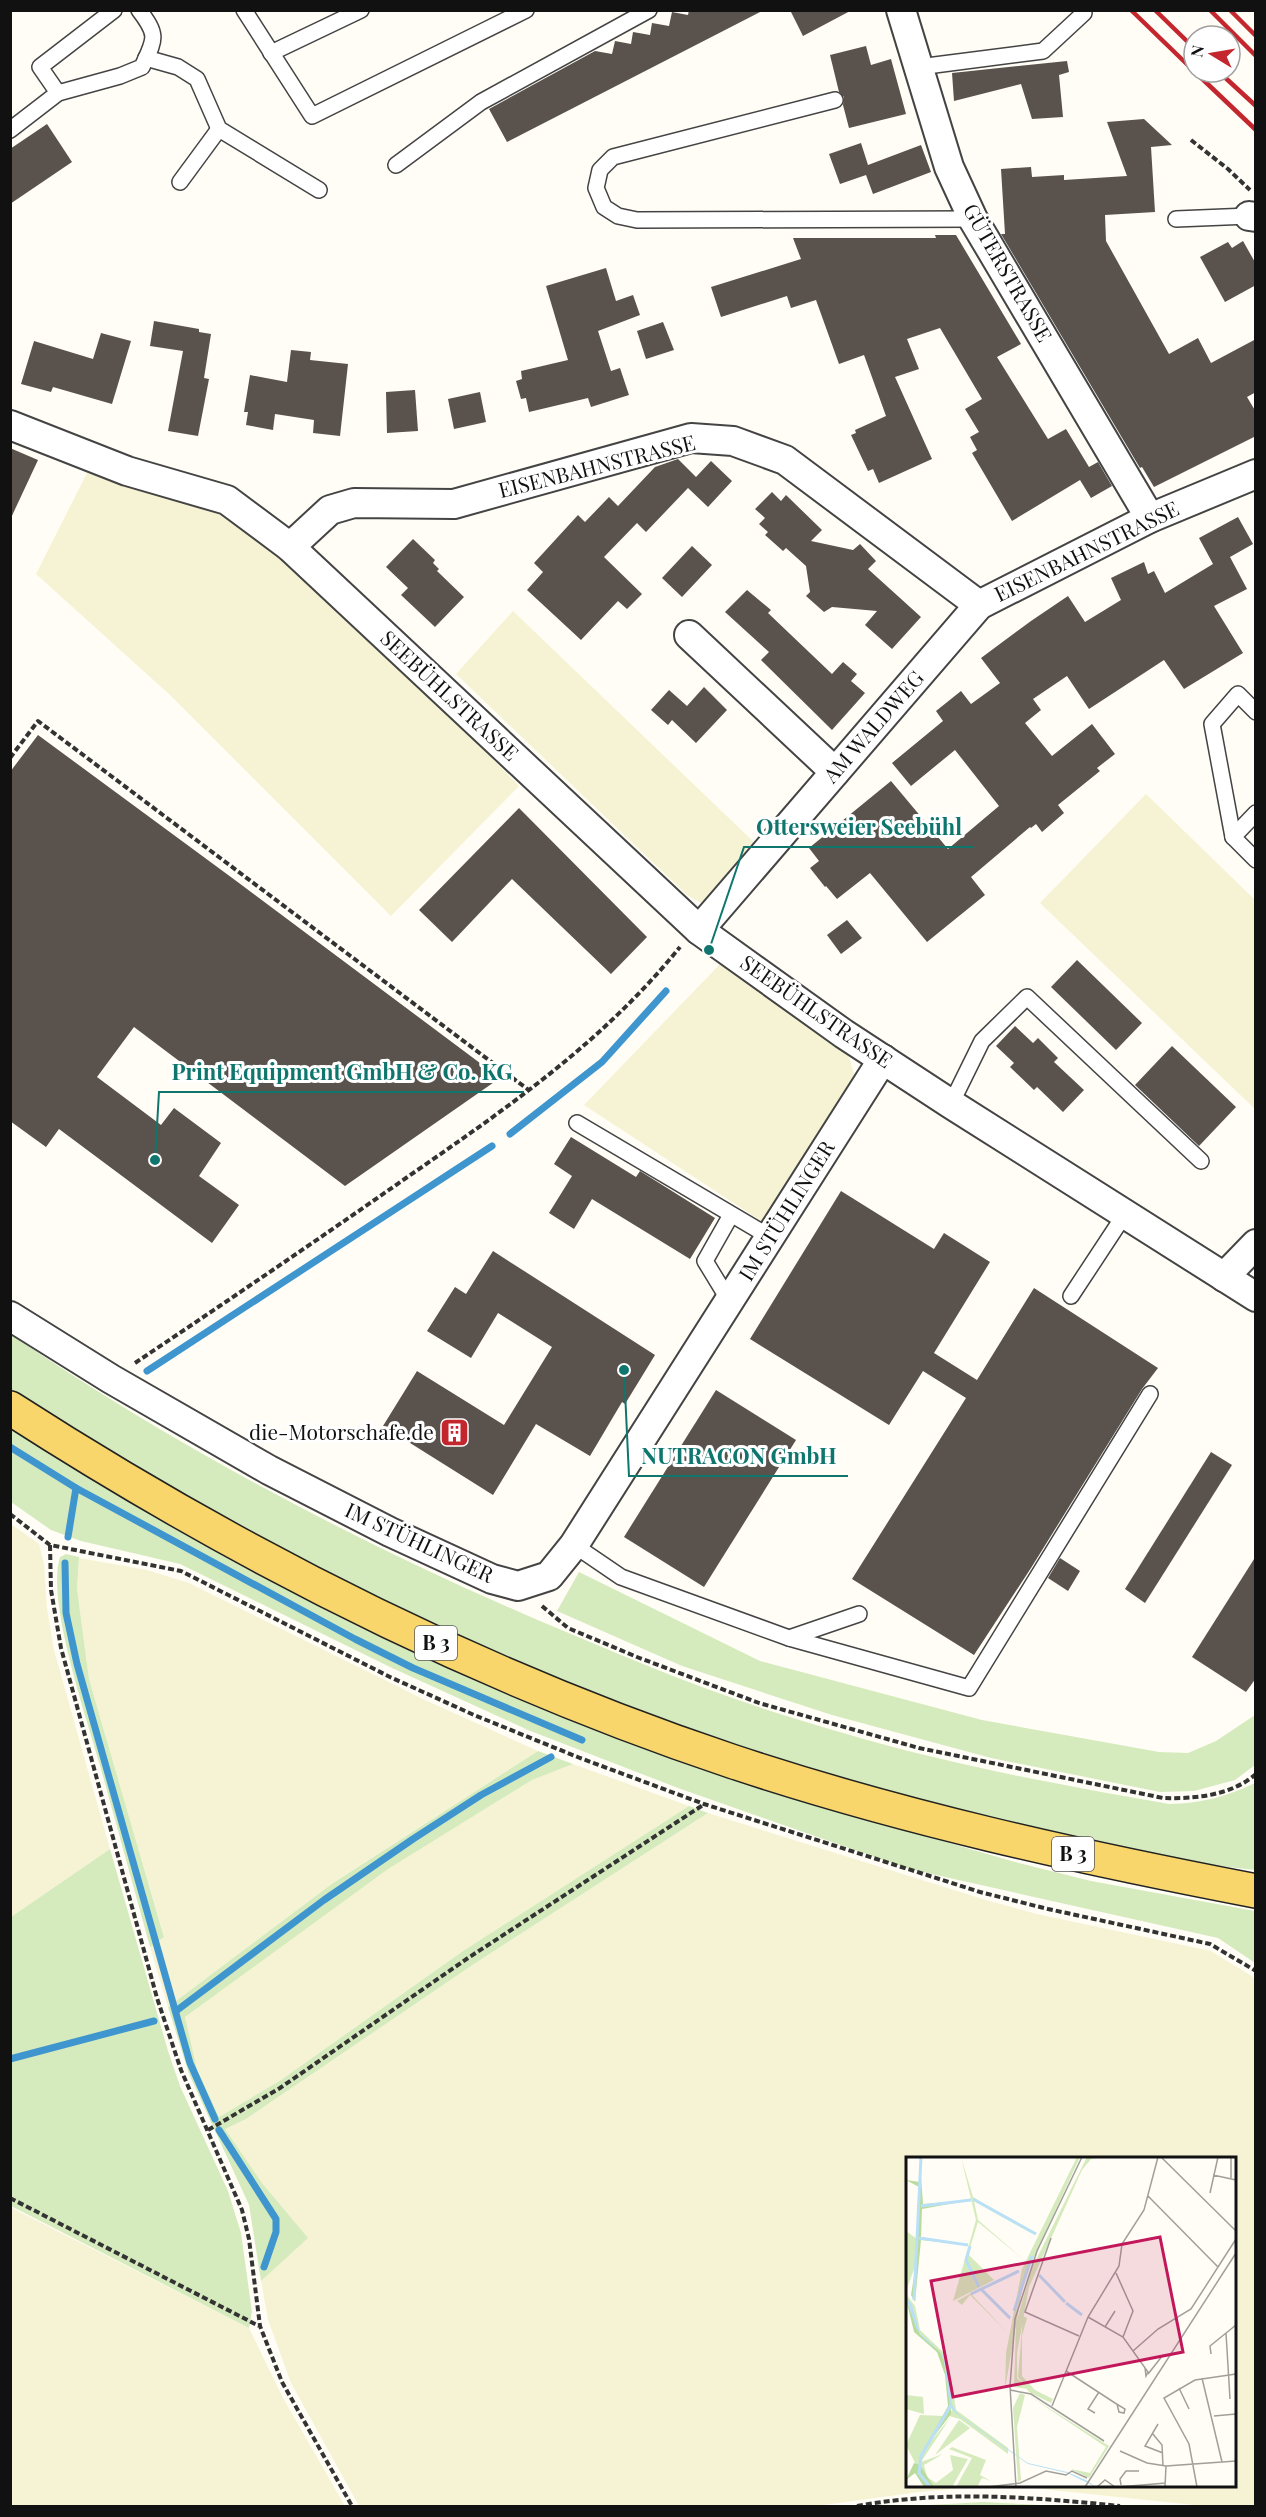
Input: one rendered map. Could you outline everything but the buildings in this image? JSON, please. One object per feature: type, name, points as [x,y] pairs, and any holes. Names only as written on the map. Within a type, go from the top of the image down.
[{"type":"main road","name":"B 3","points":[[10,1408],[164,1503],[378,1617],[573,1702],[730,1761],[892,1810],[1097,1860],[1256,1891]]},
{"type":"street","name":"GÜTERSTRASSE","points":[[901,10],[948,167],[973,219],[1150,518]]},
{"type":"street","points":[[10,425],[127,471],[226,500],[290,547]]},
{"type":"street","name":"EISENBAHNSTRASSE","points":[[290,547],[330,510],[354,503],[454,504],[691,438],[733,441],[785,460],[979,605],[1150,518],[1256,474]]},
{"type":"street","name":"SEEBÜHLSTRASSE","points":[[290,547],[697,929],[844,1034],[1256,1297]]},
{"type":"street","name":"AM WALDWEG","points":[[697,929],[979,605]]},
{"type":"street","points":[[689,635],[835,772]]},
{"type":"street","name":"IM STÜHLINGER","points":[[10,1316],[111,1379],[269,1470],[390,1532],[492,1579],[518,1586],[549,1576],[574,1545],[883,1059]]},
{"type":"street","points":[[1224,1277],[1256,1244]]},
{"type":"lane","points":[[58,93],[40,67],[114,10]]},
{"type":"lane","points":[[10,130],[58,93],[120,76],[142,67],[154,43],[151,26],[139,10]]},
{"type":"lane","points":[[244,10],[312,116],[526,10]]},
{"type":"lane","points":[[271,53],[361,10]]},
{"type":"lane","points":[[396,165],[481,102],[649,10]]},
{"type":"lane","points":[[919,67],[1043,51],[1084,14]]},
{"type":"lane","points":[[146,58],[178,67],[197,79],[219,129],[319,190]]},
{"type":"lane","points":[[835,100],[613,157],[600,170],[596,188],[604,207],[618,216],[637,220],[973,219]]},
{"type":"lane","points":[[180,182],[219,129]]},
{"type":"lane","points":[[1176,219],[1252,209]]},
{"type":"lane","points":[[1256,712],[1238,694],[1212,724],[1233,837],[1256,860]]},
{"type":"lane","points":[[1233,837],[1256,813]]},
{"type":"lane","points":[[951,1104],[982,1041],[1027,997],[1201,1161]]},
{"type":"lane","points":[[577,1123],[770,1237]]},
{"type":"lane","points":[[1071,1296],[1125,1214]]},
{"type":"lane","points":[[729,1302],[705,1260],[731,1215]]},
{"type":"lane","points":[[574,1545],[621,1576],[789,1638],[969,1688],[1150,1394]]},
{"type":"lane","points":[[789,1638],[859,1614]]},
{"type":"path","points":[[1191,140],[1248,188],[1252,209]]},
{"type":"path","points":[[10,758],[38,722],[530,1091]]},
{"type":"path","points":[[111,1379],[394,1186],[560,1068],[656,976],[697,929]]},
{"type":"path","points":[[10,1514],[50,1545],[181,1571],[390,1677],[580,1758],[704,1804],[980,1892],[1210,1944],[1256,1971]]},
{"type":"path","points":[[50,1545],[51,1590],[60,1648],[157,1998],[181,2070],[242,2210],[249,2239],[260,2326],[282,2382],[352,2506]]},
{"type":"path","points":[[518,1586],[568,1628],[637,1657],[759,1703],[919,1748],[1163,1798],[1189,1799],[1225,1791],[1256,1774]]},
{"type":"path","points":[[208,2130],[280,2088],[468,1958],[704,1804]]},
{"type":"path","points":[[10,2198],[260,2326]]},
{"type":"path","points":[[857,2506],[1011,2495],[1120,2506]]},
{"type":"shaded area","points":[[87,473],[207,505],[237,521],[354,616],[519,786],[391,916],[170,695],[36,574]]},
{"type":"shaded area","points":[[513,611],[758,846],[703,904],[687,895],[456,674]]},
{"type":"shaded area","points":[[1146,794],[1255,900],[1255,1109],[1040,903]]},
{"type":"shaded area","points":[[723,961],[829,1036],[848,1054],[854,1074],[848,1093],[767,1225],[584,1105]]},
{"type":"shaded area","points":[[11,1524],[39,1544],[44,1564],[47,1608],[54,1650],[110,1849],[11,1917]]},
{"type":"shaded area","points":[[79,1558],[147,1570],[189,1583],[425,1700],[538,1751],[337,1880],[168,2007],[150,1947],[164,1936],[89,1679],[77,1589]]},
{"type":"shaded area","points":[[573,1764],[689,1806],[463,1951],[281,2080],[219,2117],[197,2069],[185,2017],[382,1872],[532,1780]]},
{"type":"shaded area","points":[[708,1813],[1037,1914],[1211,1951],[1255,1978],[1255,2506],[1203,2506],[1023,2487],[1236,2487],[1236,2157],[906,2157],[906,2487],[975,2487],[817,2506],[359,2506],[291,2383],[268,2320],[261,2281],[307,2238],[262,2183],[224,2129],[246,2119],[474,1964]]},
{"type":"shaded area","points":[[10,2207],[249,2328],[282,2396],[345,2506],[11,2506]]},
{"type":"green space","points":[[10,1334],[136,1415],[331,1523],[533,1618],[727,1696],[915,1753],[1021,1777],[1169,1804],[1214,1798],[1255,1783],[1255,1870],[1165,1856],[937,1808],[891,1796],[775,1761],[547,1676],[436,1627],[326,1573],[219,1516],[114,1455],[11,1390]]},
{"type":"green space","points":[[10,1426],[170,1524],[859,1817],[1015,1862],[1091,1881],[1255,1911],[1255,1963],[1218,1938],[909,1869],[678,1788],[528,1730],[390,1667],[180,1564],[81,1541],[51,1530],[11,1502]]},
{"type":"green space","points":[[66,1554],[79,1557],[77,1589],[89,1679],[164,1937],[150,1947],[69,1658],[58,1601],[57,1576],[60,1557]]},
{"type":"green space","points":[[579,1572],[760,1661],[982,1720],[1159,1752],[1188,1753],[1216,1741],[1255,1715],[1255,1765],[1235,1780],[1194,1791],[1160,1792],[991,1758],[832,1715],[682,1666],[557,1611]]},
{"type":"green space","points":[[538,1751],[573,1764],[532,1780],[388,1869],[185,2017],[197,2069],[219,2117],[281,2080],[463,1951],[689,1806],[708,1813],[474,1964],[246,2119],[225,2129],[262,2183],[308,2238],[261,2281],[249,2205],[189,2074],[168,2007],[333,1883]]},
{"type":"green space","points":[[110,1849],[168,2051],[180,2086],[228,2191],[241,2233],[252,2312],[249,2328],[11,2206],[11,1917]]},
{"type":"green space","points":[[984,2502],[1059,2506],[910,2506]]},
{"type":"waterway","points":[[510,1134],[602,1062],[666,991]]},
{"type":"waterway","points":[[147,1371],[492,1146]]},
{"type":"waterway","points":[[10,1447],[76,1488],[355,1639],[413,1668],[582,1740]]},
{"type":"waterway","points":[[68,1537],[76,1488]]},
{"type":"waterway","points":[[65,1563],[66,1613],[77,1664],[190,2063],[215,2119]]},
{"type":"waterway","points":[[176,2011],[324,1900],[413,1839],[481,1795],[551,1757]]},
{"type":"waterway","points":[[10,2059],[154,2021]]},
{"type":"waterway","points":[[219,2130],[276,2219],[276,2232],[264,2267]]},
{"type":"railway","points":[[1131,10],[1182,59]]},
{"type":"railway","points":[[1155,10],[1182,36]]},
{"type":"railway","points":[[1210,10],[1256,56]]},
{"type":"railway","points":[[1230,10],[1256,36]]},
{"type":"railway","points":[[1208,84],[1256,130]]},
{"type":"railway","points":[[1232,84],[1256,106]]},
{"type":"place","name":"Ottersweier Seebühl","points":[[709,950]]},
{"type":"place","name":"Print Equipment GmbH & Co. KG","points":[[155,1160]]},
{"type":"place","name":"NUTRACON GmbH","points":[[624,1370]]},
{"type":"place","name":"die-Motorschafe.de","points":[[455,1433]]}]
